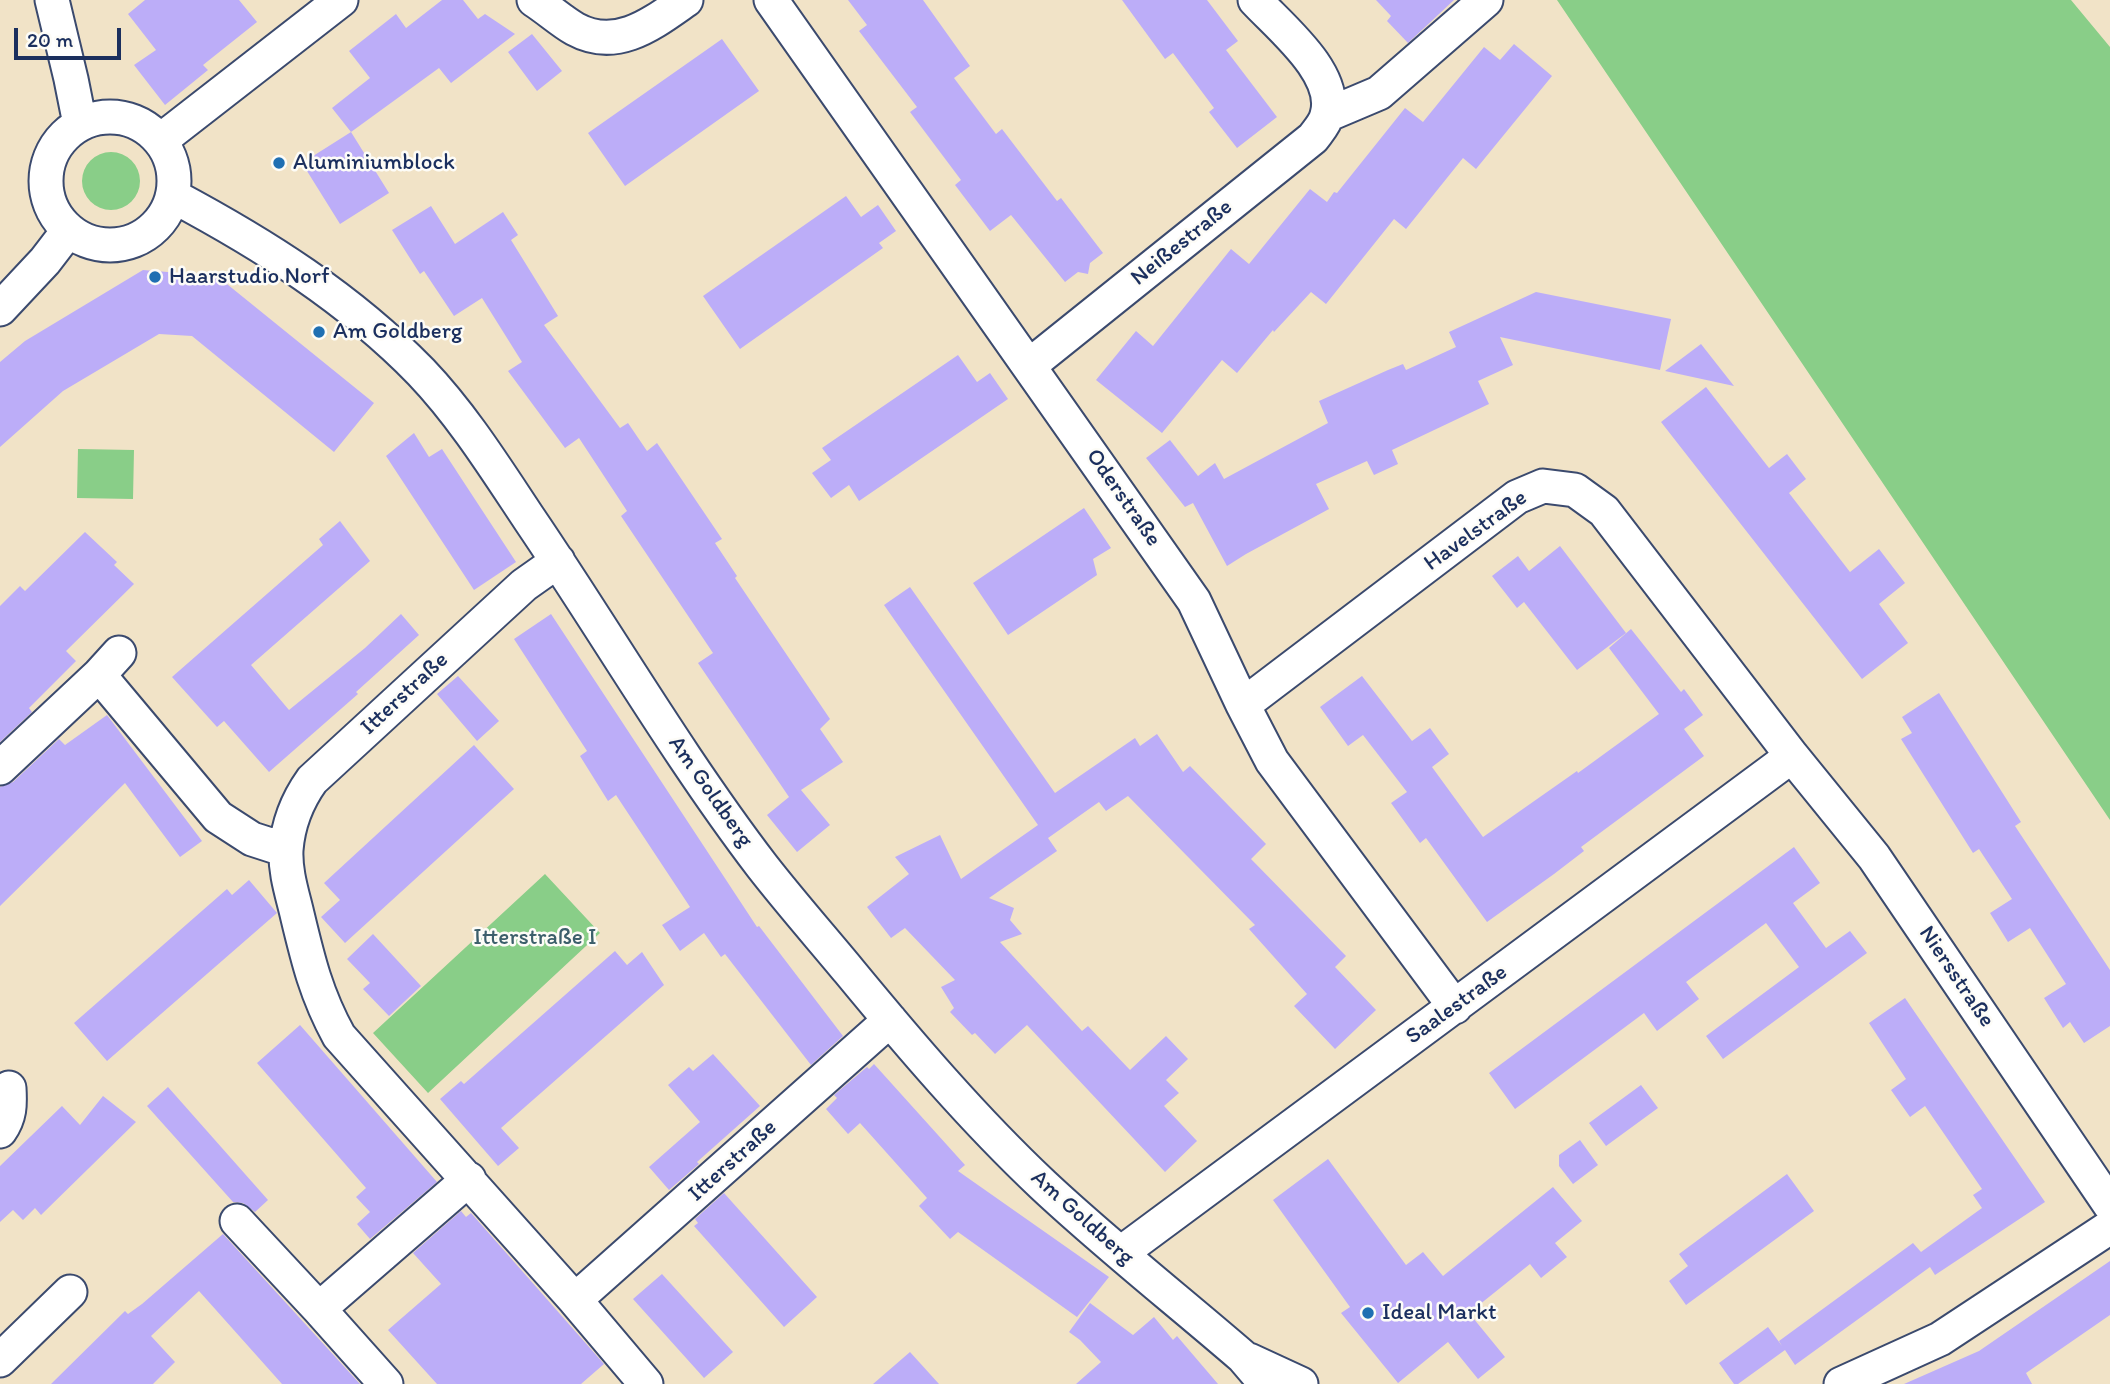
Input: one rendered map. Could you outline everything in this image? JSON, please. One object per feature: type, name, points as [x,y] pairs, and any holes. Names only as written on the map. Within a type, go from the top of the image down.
[{"type":"street","points":[[52,0],[80,124]]},
{"type":"street","points":[[161,140],[341,0]]},
{"type":"street","points":[[534,0],[576,30],[607,38],[627,36],[642,30],[686,0]]},
{"type":"street","name":"Oderstraße","points":[[771,0],[1194,601],[1272,761],[1455,1007]]},
{"type":"street","points":[[1255,0],[1319,70],[1329,99],[1327,115]]},
{"type":"street","points":[[1327,115],[1379,93],[1486,0]]},
{"type":"street","name":"Neißestraße","points":[[1030,365],[1313,138],[1327,115]]},
{"type":"street","points":[[114,117],[132,120],[148,128],[161,140],[171,157],[175,177],[173,196],[157,225],[130,243],[109,246],[87,241],[68,231],[55,215],[47,195],[46,174],[51,154],[63,137],[80,124],[96,118],[114,117]]},
{"type":"street","name":"Am Goldberg","points":[[173,196],[300,270],[368,322],[422,373],[469,429],[707,792],[765,869],[890,1020],[1044,1186],[1243,1357],[1266,1384]]},
{"type":"street","points":[[0,309],[45,261],[68,231]]},
{"type":"street","name":"Havelstraße","points":[[1243,705],[1517,497],[1543,486],[1575,490],[1604,512],[1792,756]]},
{"type":"street","name":"Itterstraße","points":[[558,561],[524,585],[491,614],[312,780],[299,799],[291,821],[286,850],[288,876],[312,976],[322,1005],[339,1036],[576,1300],[646,1384]]},
{"type":"street","points":[[0,768],[109,664],[218,817],[252,839],[286,850]]},
{"type":"street","name":"Saalestraße","points":[[1121,1253],[1792,756]]},
{"type":"street","name":"Niersstraße","points":[[1792,756],[1874,857],[2110,1205]]},
{"type":"street","name":"Itterstraße","points":[[576,1300],[890,1020]]},
{"type":"street","points":[[0,1131],[8,1120],[9,1088]]},
{"type":"street","points":[[319,1309],[469,1180]]},
{"type":"street","points":[[237,1221],[386,1384]]},
{"type":"street","points":[[1840,1384],[1940,1339],[2110,1227]]},
{"type":"street","points":[[0,1360],[70,1292]]},
{"type":"street","points":[[1243,1357],[1301,1384]]},
{"type":"green space","points":[[1557,0],[2071,0],[2110,47],[2110,820]]},
{"type":"green space","points":[[105,152],[117,152],[132,160],[140,175],[140,187],[132,202],[117,210],[105,210],[90,202],[82,187],[82,175],[90,160]]},
{"type":"green space","points":[[78,449],[134,450],[133,499],[77,498]]},
{"type":"green space","name":"Itterstraße I","points":[[545,874],[600,933],[428,1093],[373,1033]]},
{"type":"building","points":[[145,0],[239,0],[257,22],[203,65],[208,70],[165,105],[134,65],[156,50],[128,14]]},
{"type":"building","points":[[442,0],[463,0],[478,19],[485,14],[515,34],[451,83],[439,68],[351,132],[332,108],[370,78],[349,51],[396,14],[406,28]]},
{"type":"building","points":[[848,0],[923,0],[970,66],[954,78],[996,134],[1002,129],[1057,201],[1061,198],[1103,253],[1090,263],[1088,274],[1078,272],[1065,282],[1011,215],[990,231],[955,185],[961,180],[910,112],[917,107],[859,31],[867,25]]},
{"type":"building","points":[[1122,0],[1207,0],[1238,41],[1226,50],[1277,117],[1237,148],[1209,112],[1214,108],[1173,53],[1165,59]]},
{"type":"building","points":[[1376,0],[1454,0],[1408,43],[1387,21],[1391,16]]},
{"type":"building","points":[[532,34],[562,71],[537,91],[508,52]]},
{"type":"building","points":[[722,39],[759,91],[625,186],[588,133]]},
{"type":"building","points":[[1514,44],[1552,76],[1476,169],[1463,158],[1406,229],[1394,219],[1326,304],[1311,292],[1274,332],[1273,330],[1237,373],[1222,360],[1162,433],[1096,380],[1136,331],[1153,346],[1231,249],[1249,264],[1310,189],[1327,202],[1405,108],[1423,122],[1484,47],[1500,60]]},
{"type":"building","points":[[351,132],[389,193],[340,224],[302,163]]},
{"type":"building","points":[[846,196],[861,217],[878,205],[896,231],[879,243],[883,248],[740,349],[703,296]]},
{"type":"building","points":[[431,206],[455,244],[503,212],[518,235],[511,240],[558,316],[544,325],[620,428],[628,423],[647,451],[657,443],[722,539],[715,543],[737,576],[735,578],[830,719],[820,729],[843,762],[801,790],[830,825],[797,852],[767,815],[789,797],[698,663],[713,653],[621,516],[627,511],[579,438],[565,448],[508,371],[522,362],[482,298],[454,316],[424,271],[420,274],[392,230]]},
{"type":"building","points":[[143,270],[217,276],[374,403],[334,452],[192,336],[159,334],[63,391],[0,447],[0,362],[25,341]]},
{"type":"building","points":[[1536,292],[1671,319],[1660,370],[1500,337],[1513,365],[1478,381],[1489,404],[1392,450],[1398,464],[1374,475],[1367,461],[1316,484],[1329,509],[1227,566],[1193,503],[1185,507],[1146,458],[1170,440],[1198,476],[1215,463],[1224,479],[1328,423],[1319,401],[1403,364],[1406,370],[1456,347],[1449,332]]},
{"type":"building","points":[[1701,344],[1734,386],[1665,371]]},
{"type":"building","points":[[958,355],[977,382],[990,373],[1008,399],[859,501],[849,485],[831,498],[812,473],[831,460],[822,448]]},
{"type":"building","points":[[1706,387],[1769,468],[1787,454],[1806,479],[1789,493],[1850,572],[1879,549],[1905,583],[1879,604],[1908,643],[1862,679],[1661,422]]},
{"type":"building","points":[[414,433],[429,457],[442,449],[516,562],[474,590],[386,456]]},
{"type":"building","points":[[1084,508],[1111,548],[1093,559],[1097,575],[1008,635],[973,583]]},
{"type":"building","points":[[340,521],[370,561],[251,665],[289,710],[365,648],[401,614],[419,635],[356,692],[358,694],[269,772],[224,721],[217,727],[172,677],[323,545],[319,539]]},
{"type":"building","points":[[85,532],[117,562],[114,565],[134,584],[66,651],[76,661],[29,708],[32,712],[0,742],[0,606],[20,586],[25,591]]},
{"type":"building","points":[[1560,546],[1626,633],[1577,670],[1524,602],[1517,608],[1492,576],[1518,556],[1529,571]]},
{"type":"building","points":[[910,587],[1055,793],[1135,738],[1140,746],[1157,734],[1183,772],[1190,766],[1266,844],[1251,859],[1346,956],[1335,967],[1376,1010],[1335,1049],[1294,1006],[1307,994],[1249,929],[1255,925],[1128,796],[1106,811],[1099,802],[1048,838],[1057,851],[989,898],[1014,908],[1010,920],[1022,934],[1000,942],[1082,1031],[1088,1026],[1130,1070],[1166,1036],[1188,1059],[1166,1080],[1179,1093],[1164,1106],[1197,1141],[1165,1172],[1027,1025],[995,1054],[975,1033],[972,1035],[950,1012],[954,1008],[941,987],[955,980],[905,928],[891,938],[867,907],[909,874],[895,857],[940,835],[961,879],[1038,825],[884,605]]},
{"type":"building","points":[[551,614],[757,927],[759,926],[843,1036],[811,1065],[725,954],[721,957],[704,933],[680,951],[662,925],[690,907],[616,795],[608,801],[580,756],[587,751],[514,639]]},
{"type":"building","points":[[1631,629],[1681,692],[1684,689],[1703,715],[1684,729],[1704,756],[1581,847],[1584,851],[1554,874],[1487,922],[1426,838],[1420,843],[1391,803],[1407,792],[1363,735],[1348,746],[1320,707],[1362,676],[1412,741],[1430,728],[1449,754],[1432,767],[1483,837],[1659,714],[1609,648]]},
{"type":"building","points":[[458,676],[499,721],[477,741],[437,694]]},
{"type":"building","points":[[1939,693],[2021,822],[2015,826],[2110,970],[2110,1026],[2084,1043],[2070,1022],[2063,1028],[2044,998],[2066,984],[2030,928],[2008,942],[1990,913],[2012,899],[1979,849],[1973,853],[1901,739],[1912,733],[1902,717]]},
{"type":"building","points":[[107,715],[202,841],[180,857],[125,783],[0,906],[0,787],[13,782],[59,739],[65,745]]},
{"type":"building","points":[[474,745],[514,789],[345,943],[321,917],[340,900],[324,883]]},
{"type":"building","points":[[1794,847],[1820,883],[1793,903],[1826,948],[1850,931],[1867,953],[1723,1059],[1706,1036],[1799,967],[1766,923],[1686,982],[1699,999],[1657,1031],[1644,1013],[1515,1109],[1489,1073]]},
{"type":"building","points":[[249,880],[277,913],[107,1061],[74,1023],[227,889],[232,895]]},
{"type":"building","points":[[373,934],[421,986],[389,1016],[363,989],[370,983],[347,959]]},
{"type":"building","points":[[615,951],[627,965],[642,952],[664,985],[501,1128],[519,1148],[498,1166],[440,1099],[461,1081],[464,1084]]},
{"type":"building","points":[[1905,998],[2045,1202],[1935,1275],[1930,1267],[1795,1365],[1785,1350],[1738,1384],[1734,1384],[1719,1363],[1768,1327],[1782,1346],[1779,1341],[1913,1243],[1921,1252],[1982,1208],[1973,1195],[1982,1189],[1925,1106],[1910,1117],[1891,1090],[1906,1079],[1869,1023]]},
{"type":"building","points":[[300,1025],[437,1182],[370,1239],[357,1224],[370,1212],[356,1197],[366,1188],[257,1063]]},
{"type":"building","points":[[713,1054],[760,1106],[669,1190],[649,1167],[700,1122],[668,1085],[689,1067],[693,1071]]},
{"type":"building","points":[[874,1064],[965,1165],[958,1171],[1109,1277],[1077,1317],[958,1232],[950,1239],[919,1206],[927,1198],[860,1123],[848,1134],[826,1109],[837,1098],[834,1095]]},
{"type":"building","points":[[1641,1085],[1658,1108],[1606,1146],[1589,1123]]},
{"type":"building","points":[[168,1087],[268,1200],[255,1212],[243,1203],[233,1202],[147,1106]]},
{"type":"building","points":[[103,1096],[136,1122],[41,1215],[35,1208],[23,1220],[13,1210],[0,1222],[0,1166],[62,1106],[80,1125]]},
{"type":"building","points":[[1580,1140],[1598,1165],[1573,1184],[1559,1166],[1559,1155]]},
{"type":"building","points":[[1328,1159],[1406,1265],[1423,1252],[1443,1276],[1553,1187],[1582,1221],[1555,1243],[1567,1257],[1541,1278],[1530,1264],[1469,1313],[1505,1357],[1478,1379],[1448,1342],[1398,1383],[1341,1313],[1350,1307],[1273,1200]]},
{"type":"building","points":[[1787,1174],[1814,1211],[1686,1305],[1669,1281],[1688,1266],[1679,1254]]},
{"type":"building","points":[[724,1193],[817,1297],[784,1327],[694,1226],[698,1223],[695,1219]]},
{"type":"building","points":[[461,1211],[466,1217],[471,1213],[604,1364],[581,1384],[437,1384],[388,1330],[441,1284],[413,1253]]},
{"type":"building","points":[[223,1234],[360,1384],[282,1384],[199,1291],[151,1336],[175,1362],[153,1384],[51,1384],[125,1311],[128,1314],[142,1304]]},
{"type":"building","points":[[2110,1261],[2110,1315],[2026,1373],[2032,1384],[1904,1384],[1979,1351]]},
{"type":"building","points":[[662,1274],[733,1352],[704,1378],[633,1299]]},
{"type":"building","points":[[1090,1303],[1133,1335],[1154,1317],[1173,1340],[1177,1336],[1218,1384],[1076,1384],[1101,1362],[1069,1332]]},
{"type":"building","points":[[910,1352],[939,1384],[873,1384]]},
{"type":"place","name":"Aluminiumblock","points":[[279,163]]},
{"type":"place","name":"Haarstudio Norf","points":[[155,277]]},
{"type":"place","name":"Am Goldberg","points":[[319,332]]},
{"type":"place","name":"Ideal Markt","points":[[1368,1313]]}]
